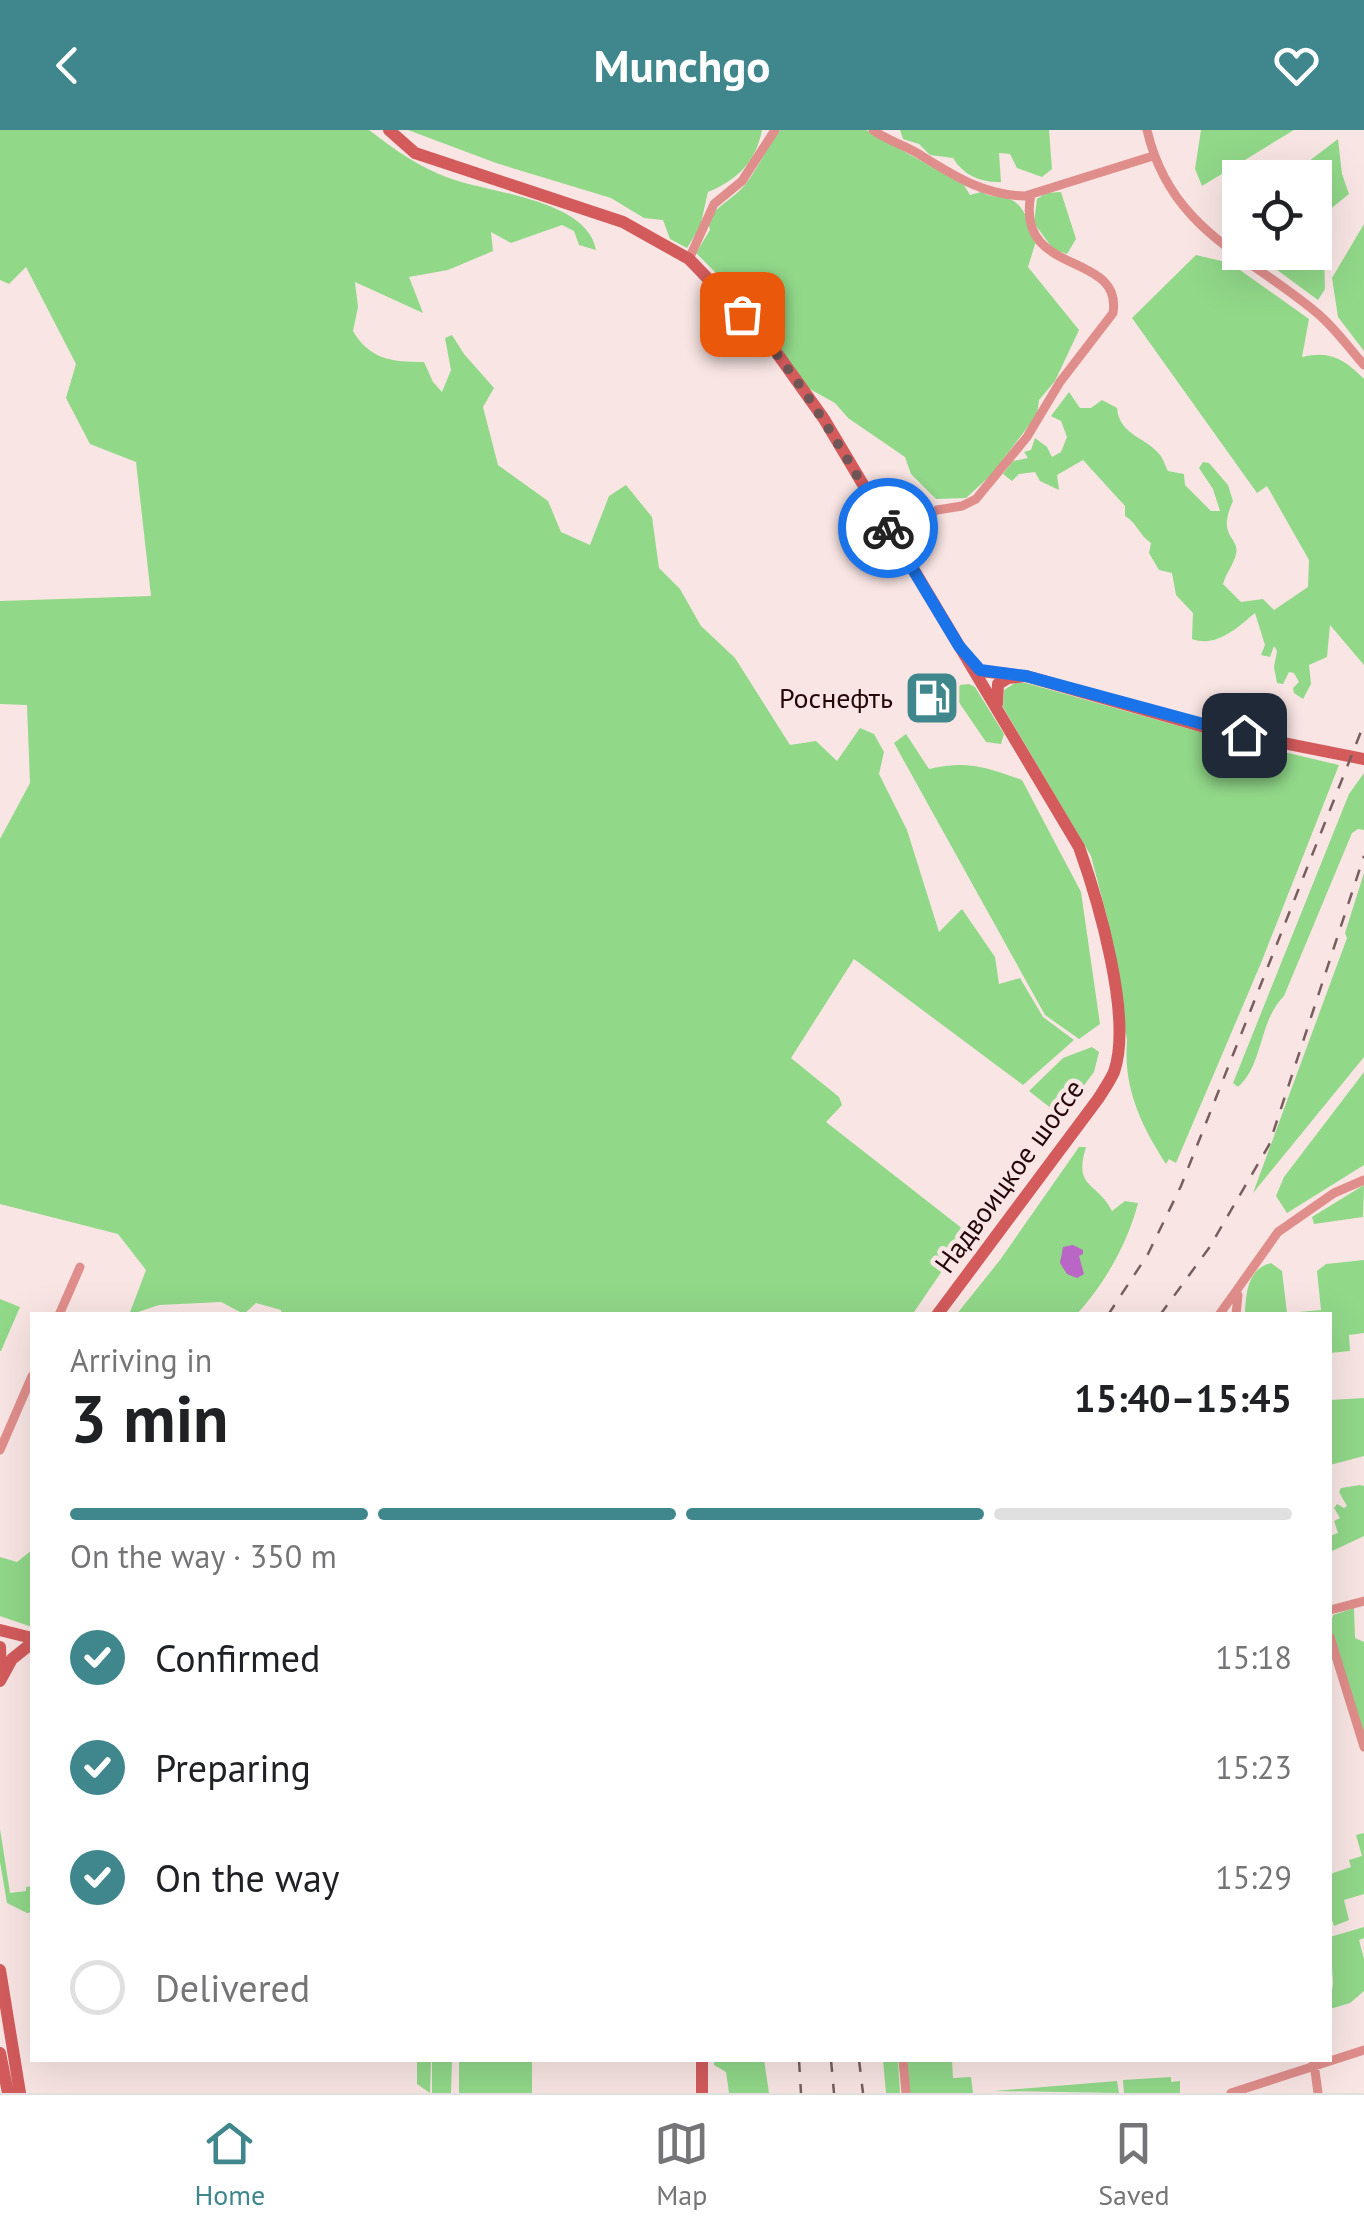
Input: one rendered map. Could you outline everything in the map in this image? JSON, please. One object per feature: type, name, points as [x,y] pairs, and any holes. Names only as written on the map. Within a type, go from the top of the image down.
[{"type":"main road","name":"Надвоицкое шоссе","points":[[389,130],[415,152],[623,222],[690,259],[769,342],[824,420],[1080,847],[1100,904],[1115,986],[1119,1048],[1114,1074],[939,1312]]},
{"type":"main road","points":[[959,646],[980,670],[1026,676],[1208,728],[1364,760]]},
{"type":"main road","points":[[998,712],[998,684],[1008,678],[1026,676]]},
{"type":"main road","points":[[0,1630],[30,1640]]},
{"type":"main road","points":[[0,1680],[12,1659],[30,1643]]},
{"type":"main road","points":[[0,1647],[0,1680]]},
{"type":"main road","points":[[0,1970],[20,2093]]},
{"type":"main road","points":[[0,2053],[8,2093]]},
{"type":"main road","points":[[702,2062],[702,2093]]},
{"type":"street","points":[[690,259],[714,204],[742,181],[775,130]]},
{"type":"street","points":[[872,130],[969,184],[1014,196],[1153,156]]},
{"type":"street","points":[[1148,130],[1153,156],[1204,229],[1320,315],[1364,365]]},
{"type":"street","points":[[894,538],[937,510],[976,499],[1027,436],[1060,382],[1113,313],[1114,298],[1101,277],[1069,265],[1043,244],[1028,215],[1031,194]]},
{"type":"street","points":[[1221,1312],[1278,1232],[1334,1192],[1364,1180]]},
{"type":"street","points":[[60,1312],[80,1267]]},
{"type":"street","points":[[1236,1312],[1238,1292]]},
{"type":"street","points":[[0,1450],[30,1381]]},
{"type":"street","points":[[1332,1609],[1364,1601]]},
{"type":"street","points":[[1332,1643],[1364,1747]]},
{"type":"street","points":[[1332,2058],[1364,2050]]},
{"type":"street","points":[[902,2062],[906,2093]]},
{"type":"street","points":[[1231,2093],[1314,2062],[1318,2093]]},
{"type":"green space","points":[[0,130],[369,130],[427,169],[534,200],[575,219],[589,233],[596,250],[579,245],[574,231],[562,225],[511,243],[491,232],[493,251],[448,270],[409,277],[423,313],[355,282],[358,307],[353,331],[375,354],[424,362],[442,392],[451,370],[445,338],[452,335],[494,388],[483,407],[498,465],[548,501],[561,532],[590,545],[609,496],[626,485],[652,517],[659,568],[680,589],[701,626],[735,658],[790,745],[816,741],[837,761],[860,728],[874,734],[884,752],[879,774],[907,830],[939,932],[962,909],[995,957],[999,984],[1020,978],[1043,1017],[1074,1040],[1023,1085],[854,959],[791,1058],[839,1097],[842,1105],[826,1122],[968,1233],[914,1312],[281,1312],[256,1303],[240,1312],[221,1302],[159,1305],[130,1312],[146,1270],[118,1234],[0,1204],[0,839],[30,783],[27,705],[0,704],[0,601],[151,596],[136,462],[90,444],[66,398],[76,364],[26,267],[9,284],[0,280]]},
{"type":"green space","points":[[408,130],[762,130],[755,152],[744,168],[708,192],[700,227],[687,248],[670,239],[663,220],[644,218],[611,198],[496,163]]},
{"type":"green space","points":[[780,130],[866,130],[964,185],[970,195],[981,192],[1007,198],[1019,205],[1026,216],[1036,241],[1028,267],[1079,330],[1055,381],[1039,400],[1037,415],[990,476],[966,498],[936,499],[911,474],[905,457],[848,418],[835,403],[808,388],[774,339],[774,324],[751,308],[696,253],[710,230],[708,221],[712,215],[744,186]]},
{"type":"green space","points":[[900,130],[1049,130],[1052,169],[1042,177],[1017,168],[1010,154],[999,153],[1001,182],[986,181],[967,173],[953,158],[930,155],[919,144],[903,139]]},
{"type":"green space","points":[[1201,130],[1294,130],[1245,160],[1222,160],[1222,174],[1202,186],[1195,169]]},
{"type":"green space","points":[[1338,139],[1349,194],[1332,208],[1332,160],[1310,160]]},
{"type":"green space","points":[[1061,192],[1076,239],[1067,254],[1053,249],[1034,223],[1037,199],[1046,193]]},
{"type":"green space","points":[[1364,224],[1364,351],[1338,317],[1332,278]]},
{"type":"green space","points":[[1196,255],[1222,261],[1222,270],[1240,270],[1309,319],[1302,357],[1336,358],[1364,379],[1364,665],[1330,625],[1327,657],[1309,665],[1311,684],[1303,699],[1294,693],[1299,682],[1294,673],[1289,672],[1283,684],[1277,683],[1274,646],[1270,657],[1261,655],[1265,645],[1255,613],[1218,639],[1192,639],[1193,613],[1176,595],[1172,573],[1159,570],[1149,553],[1151,543],[1125,516],[1125,506],[1083,460],[1057,475],[1059,490],[1040,481],[1035,472],[1019,474],[1012,481],[1003,474],[1013,461],[1028,458],[1024,452],[1031,450],[1035,438],[1052,457],[1061,452],[1067,437],[1061,421],[1051,416],[1069,392],[1080,408],[1091,408],[1102,400],[1117,408],[1123,424],[1154,449],[1168,471],[1184,474],[1185,485],[1211,511],[1220,511],[1213,489],[1199,468],[1203,462],[1209,463],[1228,485],[1233,501],[1227,522],[1236,548],[1223,584],[1241,602],[1263,599],[1274,610],[1308,587],[1309,560],[1267,486],[1257,493],[1132,318]]},
{"type":"green space","points":[[1277,270],[1324,270],[1325,289],[1318,300]]},
{"type":"green space","points":[[1015,683],[1339,765],[1176,1163],[1169,1159],[1166,1164],[1136,1105],[1128,1074],[1127,1040],[1107,917],[1091,856],[1003,707],[1004,690]]},
{"type":"green space","points":[[960,685],[975,687],[1004,734],[1001,744],[986,742],[956,698]]},
{"type":"green space","points":[[906,734],[929,769],[976,766],[1022,780],[1081,892],[1100,1024],[1079,1039],[1045,1015],[894,743]]},
{"type":"green space","points":[[1364,773],[1364,830],[1352,833],[1284,996],[1270,1017],[1252,1067],[1238,1087],[1233,1083],[1349,794]]},
{"type":"green space","points":[[1364,873],[1364,1057],[1253,1193],[1347,938],[1345,933]]},
{"type":"green space","points":[[1092,1047],[1099,1052],[1094,1072],[1061,1116],[1029,1091],[1063,1058]]},
{"type":"green space","points":[[1364,1072],[1364,1165],[1287,1213],[1276,1196],[1284,1177]]},
{"type":"green space","points":[[1079,1147],[1086,1147],[1082,1170],[1088,1184],[1112,1211],[1125,1201],[1138,1203],[1114,1263],[1078,1312],[958,1312]]},
{"type":"green space","points":[[1364,1185],[1363,1217],[1314,1224],[1312,1217]]},
{"type":"green space","points":[[1364,1260],[1364,1333],[1349,1335],[1350,1351],[1332,1353],[1332,1312],[1298,1312],[1321,1310],[1317,1271],[1326,1264]]},
{"type":"green space","points":[[1271,1263],[1282,1271],[1287,1312],[1245,1312],[1249,1283],[1257,1271]]},
{"type":"green space","points":[[0,1299],[20,1307],[1,1351],[0,1351]]},
{"type":"green space","points":[[1364,1398],[1364,1456],[1332,1464],[1332,1400]]},
{"type":"green space","points":[[1364,1486],[1364,1536],[1332,1551],[1332,1535],[1338,1533],[1334,1521],[1340,1518],[1334,1508],[1337,1504],[1347,1506],[1339,1492],[1341,1488]]},
{"type":"green space","points":[[30,1552],[30,1626],[0,1616],[0,1557],[17,1562]]},
{"type":"green space","points":[[1354,1608],[1355,1638],[1364,1642],[1364,1738],[1332,1633],[1333,1615]]},
{"type":"green space","points":[[0,1829],[10,1893],[26,1891],[30,1886],[30,1912],[7,1903],[0,1862]]},
{"type":"green space","points":[[1364,1833],[1364,1894],[1344,1900],[1349,1920],[1334,1926],[1332,1873],[1351,1867],[1349,1860],[1362,1856],[1356,1835]]},
{"type":"green space","points":[[1364,1927],[1364,1938],[1359,1940],[1364,1959],[1364,1991],[1350,2003],[1332,2008],[1333,1983],[1332,1936]]},
{"type":"green space","points":[[417,2062],[431,2062],[430,2093],[417,2084]]},
{"type":"green space","points":[[432,2062],[452,2062],[451,2093],[432,2093]]},
{"type":"green space","points":[[459,2062],[532,2062],[532,2093],[459,2093]]},
{"type":"green space","points":[[764,2062],[769,2093],[729,2093],[726,2072],[714,2065]]},
{"type":"green space","points":[[883,2062],[898,2062],[900,2093],[886,2093]]},
{"type":"green space","points":[[907,2062],[952,2062],[953,2078],[971,2077],[973,2093],[910,2093]]},
{"type":"green space","points":[[1171,2077],[1171,2082],[1180,2081],[1180,2093],[1124,2093],[1123,2080]]},
{"type":"green space","points":[[1117,2081],[1119,2093],[994,2091]]},
{"type":"shaded area","points":[[1073,1245],[1083,1250],[1079,1256],[1084,1274],[1077,1278],[1067,1274],[1060,1263],[1063,1247]]},
{"type":"railway","points":[[1110,1312],[1148,1254],[1181,1186],[1364,724]]},
{"type":"railway","points":[[1162,1312],[1209,1248],[1269,1145],[1364,856]]},
{"type":"railway","points":[[799,2062],[801,2093]]},
{"type":"railway","points":[[831,2062],[834,2093]]},
{"type":"railway","points":[[859,2062],[863,2093]]},
{"type":"way so far","points":[[742,314],[769,342],[824,420],[888,528]]},
{"type":"place","name":"Роснефть","points":[[932,698]]},
{"type":"route","points":[[888,528],[959,646],[980,670],[1026,676],[1244,735]]}]
